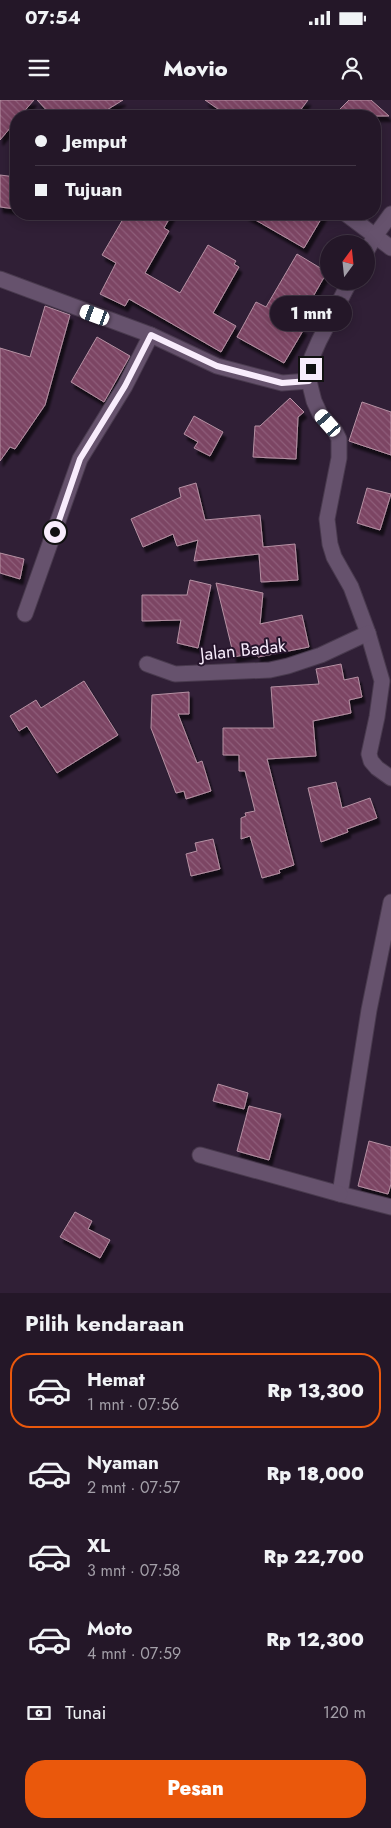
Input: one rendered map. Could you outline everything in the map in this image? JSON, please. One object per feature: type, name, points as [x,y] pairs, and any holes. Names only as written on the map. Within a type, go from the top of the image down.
[{"type":"street","points":[[391,214],[375,236],[391,248]]},
{"type":"street","points":[[354,220],[374,235]]},
{"type":"street","points":[[0,280],[151,335],[217,366],[282,383],[309,381]]},
{"type":"street","points":[[345,290],[312,357],[309,381],[314,401],[320,414],[335,431],[339,439],[340,458],[327,519],[330,544],[334,557],[351,587],[368,633],[382,681],[377,718],[369,754],[371,761],[391,778]]},
{"type":"street","points":[[24,614],[80,459],[125,386],[151,335]]},
{"type":"street","name":"Jalan Badak","points":[[147,664],[175,674],[270,670],[321,655],[368,633]]},
{"type":"street","points":[[340,1194],[370,1010],[391,902]]},
{"type":"street","points":[[200,1155],[391,1207]]},
{"type":"building","points":[[0,100],[34,100],[25,110],[10,110],[10,128],[0,140]]},
{"type":"building","points":[[37,100],[123,100],[107,110],[46,110]]},
{"type":"building","points":[[205,100],[308,100],[300,110],[219,110]]},
{"type":"building","points":[[349,100],[371,100],[389,116],[381,116],[381,110],[339,110]]},
{"type":"building","points":[[0,175],[10,176],[10,208],[0,207]]},
{"type":"building","points":[[122,220],[169,220],[164,228],[169,231],[145,273],[180,293],[208,245],[236,261],[234,264],[239,267],[213,313],[236,326],[221,352],[129,299],[125,306],[100,294],[116,263],[102,255]]},
{"type":"building","points":[[255,220],[320,220],[304,248]]},
{"type":"building","points":[[297,254],[320,268],[320,284],[297,325],[304,329],[284,363],[237,337],[256,302],[266,307]]},
{"type":"building","points":[[45,306],[70,315],[45,405],[15,449],[10,447],[0,461],[0,348],[30,357]]},
{"type":"building","points":[[97,337],[130,356],[104,402],[71,382]]},
{"type":"building","points":[[290,398],[304,412],[298,417],[296,459],[253,457],[255,426],[260,426]]},
{"type":"building","points":[[362,402],[391,412],[391,455],[349,441]]},
{"type":"building","points":[[194,416],[223,432],[210,456],[194,448],[198,442],[184,434]]},
{"type":"building","points":[[196,483],[205,520],[260,515],[263,547],[295,544],[298,580],[261,582],[259,554],[194,561],[198,540],[177,546],[173,534],[143,547],[131,519],[181,497],[179,488]]},
{"type":"building","points":[[367,488],[391,494],[380,530],[357,523]]},
{"type":"building","points":[[0,553],[24,559],[20,579],[0,573]]},
{"type":"building","points":[[190,580],[211,585],[198,648],[177,643],[181,620],[142,621],[142,595],[187,595]]},
{"type":"building","points":[[216,583],[263,593],[260,624],[302,615],[309,647],[258,657],[257,652],[234,657]]},
{"type":"building","points":[[341,664],[344,680],[358,677],[362,697],[349,700],[351,713],[313,721],[316,756],[267,759],[294,865],[279,870],[280,873],[262,878],[250,836],[241,839],[241,818],[246,816],[245,813],[255,811],[245,771],[239,771],[239,755],[223,755],[223,728],[274,728],[271,687],[319,684],[316,669]]},
{"type":"building","points":[[84,681],[118,735],[57,773],[27,726],[19,731],[10,716],[36,700],[41,708]]},
{"type":"building","points":[[189,692],[189,714],[178,714],[197,763],[202,761],[211,791],[186,799],[184,791],[176,793],[151,728],[152,695]]},
{"type":"building","points":[[336,782],[342,808],[370,798],[377,818],[347,829],[348,832],[321,842],[308,788]]},
{"type":"building","points":[[213,839],[220,869],[191,876],[186,854],[197,851],[195,843]]},
{"type":"building","points":[[218,1084],[248,1093],[244,1109],[213,1101]]},
{"type":"building","points":[[249,1106],[281,1114],[269,1160],[237,1151]]},
{"type":"building","points":[[369,1141],[391,1147],[391,1184],[388,1194],[358,1186]]},
{"type":"building","points":[[75,1212],[92,1221],[88,1229],[110,1240],[100,1258],[60,1237]]},
{"type":"route","points":[[55,532],[80,459],[125,386],[151,335],[217,366],[282,383],[309,381],[311,369]]}]
